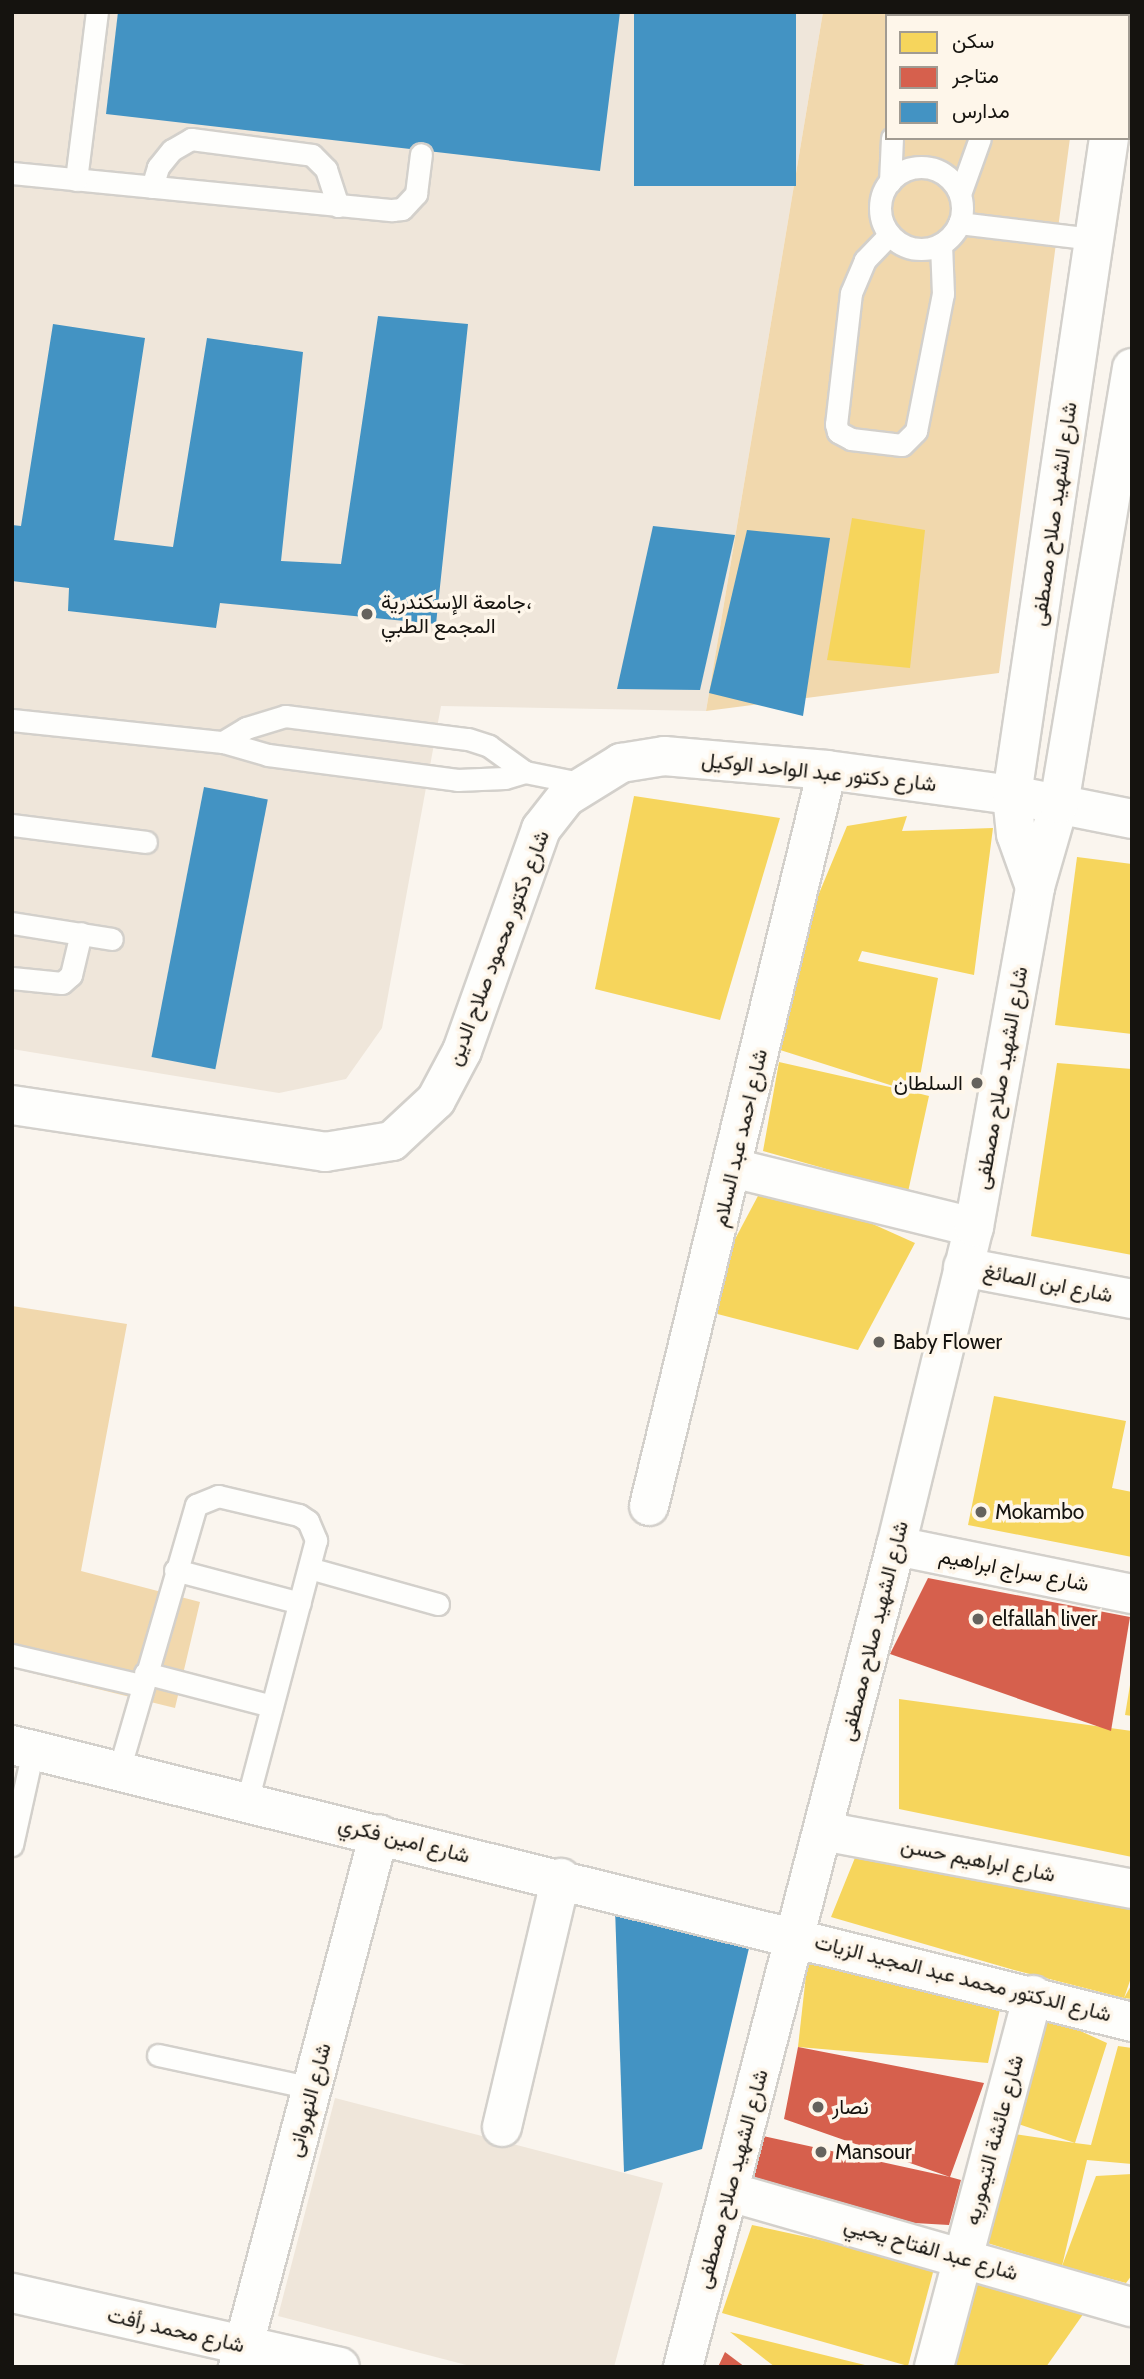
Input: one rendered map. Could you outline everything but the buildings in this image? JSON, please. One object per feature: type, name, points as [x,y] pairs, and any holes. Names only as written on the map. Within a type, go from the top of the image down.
[{"type":"street","name":"شارع الشهيد صلاح مصطفى","points":[[1035,887],[1016,834],[1012,795],[1109,140]]},
{"type":"street","name":"شارع الشهيد صلاح مصطفى","points":[[683,2367],[896,1546],[974,1227],[1035,887],[1059,804],[1131,387]]},
{"type":"street","name":"شارع دكتور عبد الواحد الوكيل","points":[[585,783],[621,763],[664,756],[827,770],[1012,795],[1132,818]]},
{"type":"street","name":"شارع احمد عبد السلام","points":[[649,1506],[733,1168],[827,770]]},
{"type":"street","name":"شارع دكتور محمود صلاح الدين","points":[[12,1105],[176,1133],[325,1152],[392,1141],[436,1100],[462,1051],[541,829],[566,797],[585,783]]},
{"type":"street","points":[[733,1168],[974,1227]]},
{"type":"street","name":"شارع ابن الصائغ","points":[[964,1267],[1132,1299]]},
{"type":"street","name":"شارع سراج ابراهيم","points":[[896,1546],[1132,1594]]},
{"type":"street","name":"شارع امين فكري","points":[[23,1747],[795,1935]]},
{"type":"street","name":"شارع ابراهيم حسن","points":[[823,1831],[1132,1889]]},
{"type":"street","name":"شارع النهروانى","points":[[241,2356],[379,1834]]},
{"type":"street","points":[[502,2127],[561,1878]]},
{"type":"street","name":"شارع الدكتور محمد عبد المجيد الزيات","points":[[795,1935],[1132,2022]]},
{"type":"street","name":"شارع عائشة التيموريه","points":[[934,2367],[1033,1995]]},
{"type":"street","name":"شارع عبد الفتاح يحيي","points":[[730,2192],[1132,2307]]},
{"type":"street","name":"شارع محمد رأفت","points":[[12,2293],[241,2356],[340,2367]]},
{"type":"lane","points":[[76,180],[97,12]]},
{"type":"lane","points":[[152,187],[165,159],[191,139],[312,155],[326,169],[338,205]]},
{"type":"lane","points":[[892,140],[890,182],[880,208],[889,235],[914,249],[941,244],[959,223],[960,194],[979,140]]},
{"type":"lane","points":[[12,173],[402,209],[416,194],[421,154]]},
{"type":"lane","points":[[890,182],[901,173],[929,168],[953,182],[960,194]]},
{"type":"lane","points":[[959,223],[1094,239]]},
{"type":"lane","points":[[889,235],[864,260],[851,293],[836,424],[838,432],[851,439],[902,445],[916,431],[943,294],[941,244]]},
{"type":"lane","points":[[223,742],[246,728],[285,716],[468,739],[489,746],[525,772],[585,783]]},
{"type":"lane","points":[[12,720],[223,742],[268,755],[457,780],[505,778],[525,772]]},
{"type":"lane","points":[[12,825],[146,842]]},
{"type":"lane","points":[[12,923],[112,939]]},
{"type":"lane","points":[[12,978],[62,983],[71,975],[81,933]]},
{"type":"lane","points":[[119,1770],[175,1570],[197,1505],[218,1496],[308,1521],[316,1540],[247,1801]]},
{"type":"lane","points":[[309,1568],[438,1604]]},
{"type":"lane","points":[[175,1570],[300,1603]]},
{"type":"lane","points":[[12,1655],[272,1706]]},
{"type":"lane","points":[[12,1845],[23,1747]]},
{"type":"lane","points":[[158,2055],[312,2088]]},
{"type":"shaded area","name":"جامعة الإسكندرية، المجمع الطبي","points":[[12,12],[823,12],[706,711],[441,706],[382,1028],[346,1079],[279,1093],[12,1049]]},
{"type":"shaded area","points":[[823,12],[1087,12],[885,14],[885,140],[1070,140],[999,673],[706,711]]},
{"type":"shaded area","points":[[12,1306],[127,1324],[81,1571],[200,1602],[175,1708],[12,1668]]},
{"type":"shaded area","points":[[335,2098],[663,2183],[614,2367],[474,2367],[278,2316]]},
{"type":"place","name":"جامعة الإسكندرية، المجمع الطبي","points":[[367,614]]},
{"type":"place","name":"السلطان","points":[[977,1083]]},
{"type":"place","name":"Baby Flower","points":[[879,1342]]},
{"type":"place","name":"Mokambo","points":[[981,1512]]},
{"type":"place","name":"elfallah liver","points":[[978,1619]]},
{"type":"place","name":"نصار","points":[[818,2107]]},
{"type":"place","name":"Mansour","points":[[821,2152]]}]
